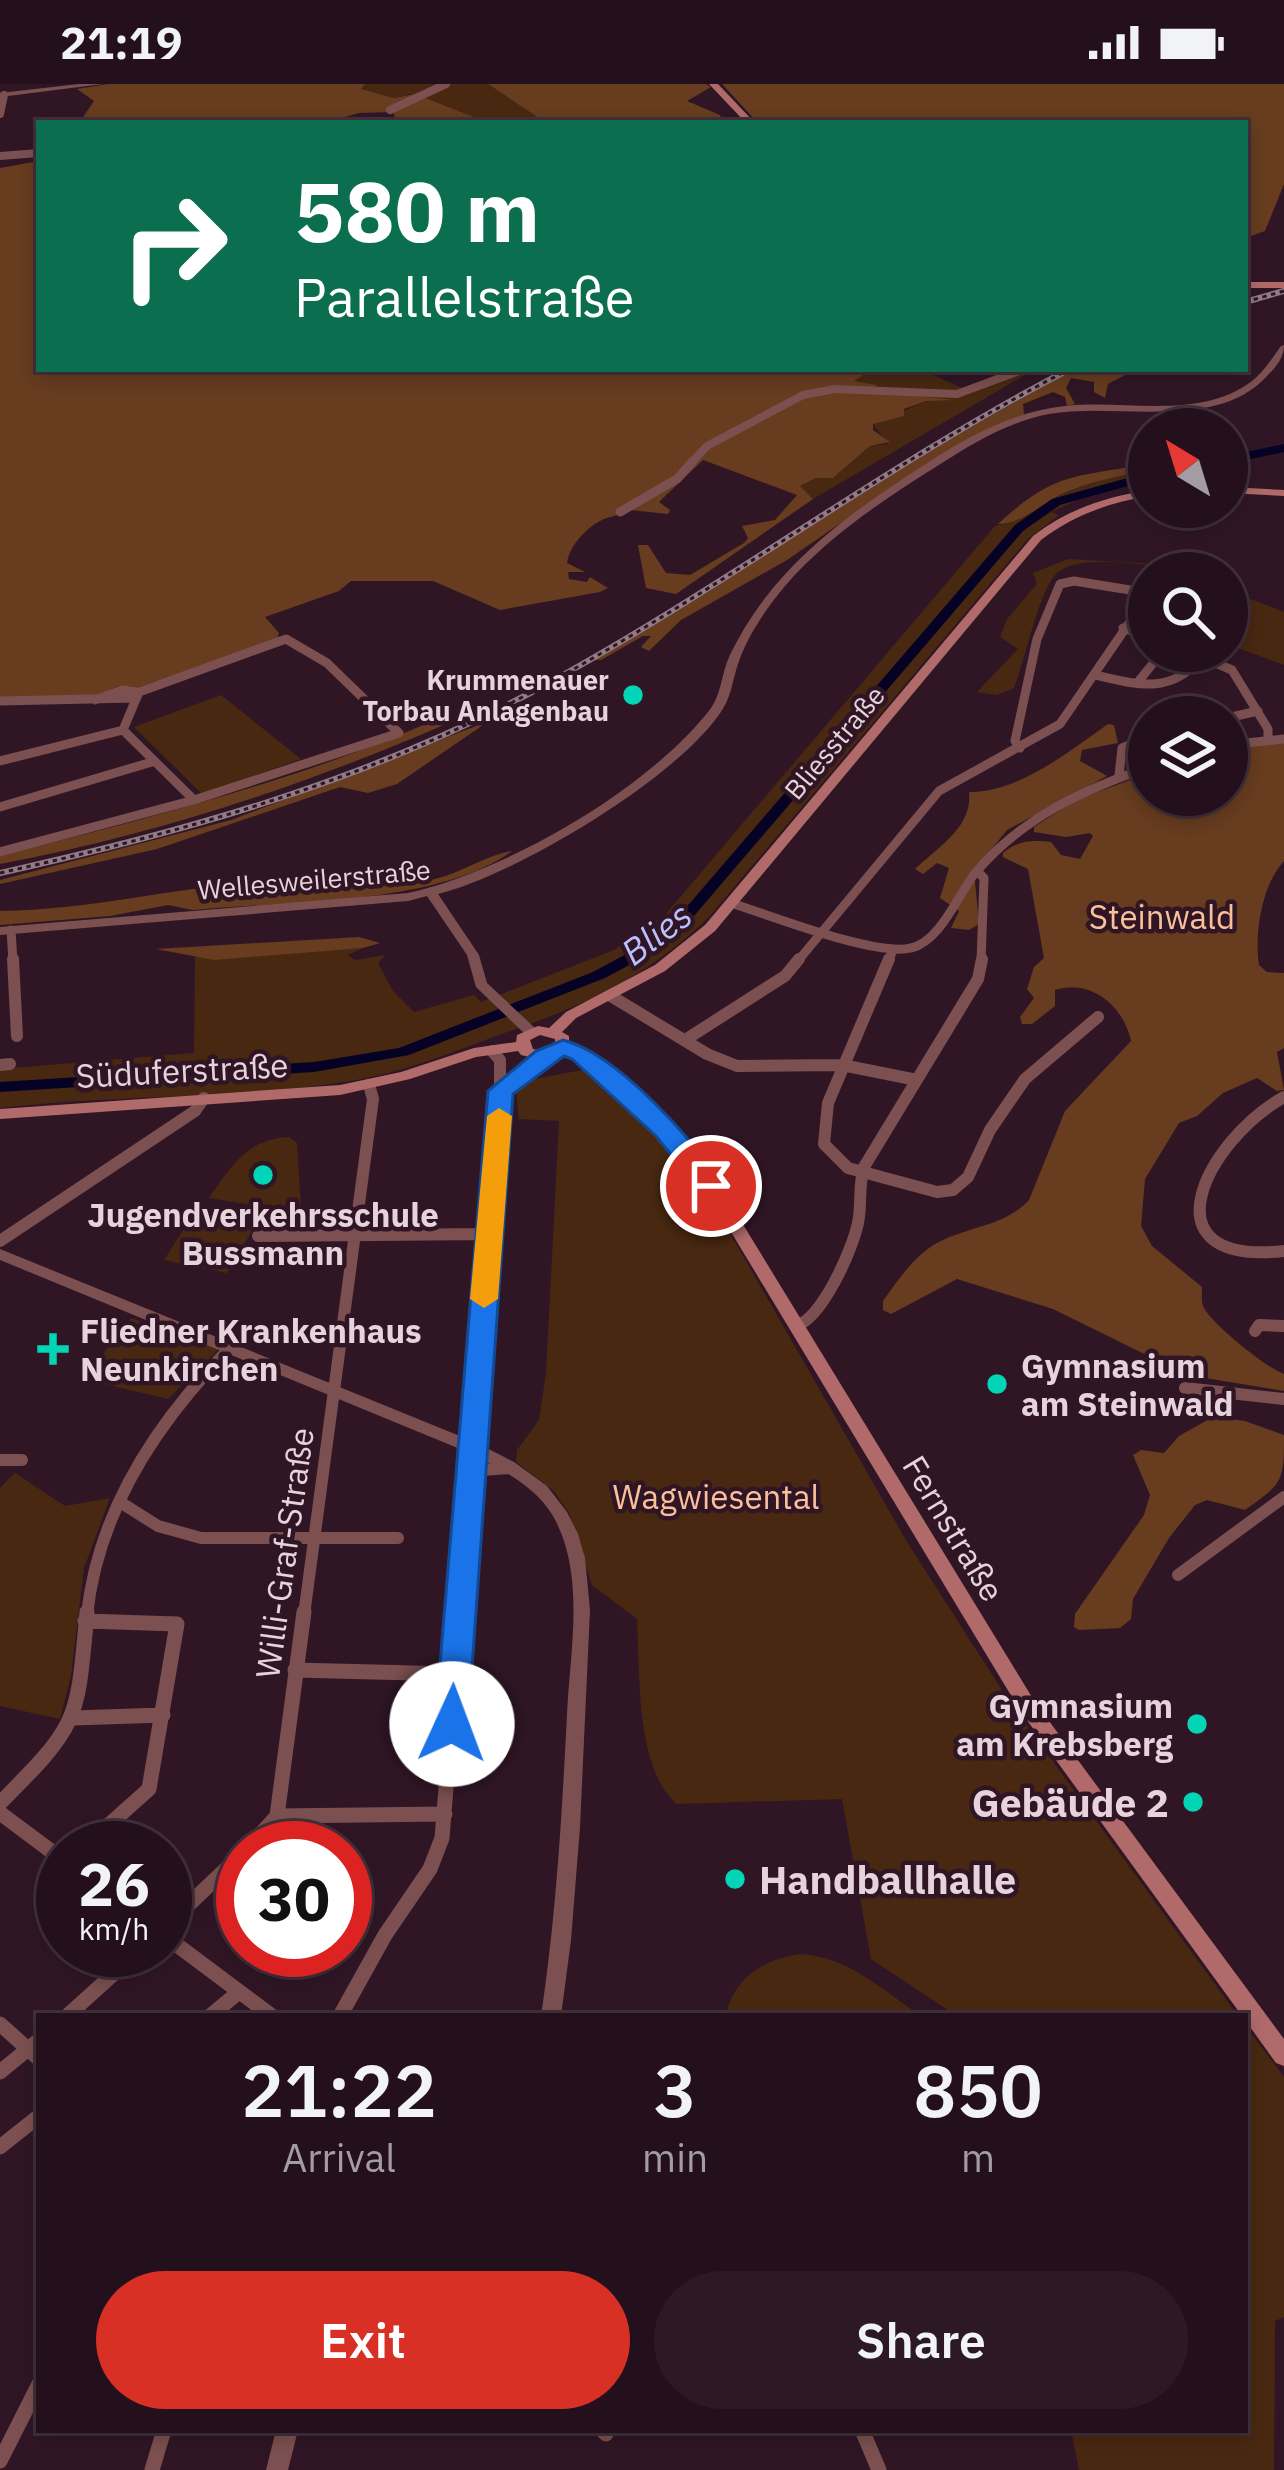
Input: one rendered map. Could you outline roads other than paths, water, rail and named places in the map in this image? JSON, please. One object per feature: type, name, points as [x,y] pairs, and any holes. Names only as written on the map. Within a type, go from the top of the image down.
[{"type":"main road","points":[[713,84],[748,120]]},
{"type":"main road","points":[[1248,285],[1284,285]]},
{"type":"main road","points":[[1248,491],[1284,493]]},
{"type":"main road","name":"Bliesstraße","points":[[554,1045],[571,1016],[611,997],[691,945],[1037,538],[1061,519],[1090,506],[1128,498]]},
{"type":"main road","points":[[369,1085],[492,1051],[524,1034],[554,1045]]},
{"type":"main road","name":"Fernstraße","points":[[524,1034],[530,1054],[554,1045],[593,1062],[687,1154],[1028,1707],[1284,2056]]},
{"type":"main road","name":"Süduferstraße","points":[[0,1114],[369,1085]]},
{"type":"street","points":[[0,114],[2,95],[99,84]]},
{"type":"street","points":[[390,110],[446,84]]},
{"type":"street","points":[[0,156],[36,153]]},
{"type":"street","name":"Wellesweilerstraße","points":[[6,931],[433,894],[472,881],[544,843],[627,790],[673,753],[721,704],[735,656],[801,558],[935,461],[991,431],[1045,412],[1100,405],[1178,406],[1228,398],[1253,386],[1284,349]]},
{"type":"street","points":[[620,512],[677,479],[707,446],[823,390],[957,394],[1017,372]]},
{"type":"street","points":[[1020,748],[1015,741],[1023,700],[1060,584],[1074,581],[1128,590]]},
{"type":"street","points":[[685,1040],[785,976],[950,783],[1060,724],[1128,621]]},
{"type":"street","points":[[1123,628],[1128,630]]},
{"type":"street","points":[[0,701],[137,695],[286,639],[327,663],[399,733],[194,800],[0,852]]},
{"type":"street","points":[[1138,682],[1146,672]]},
{"type":"street","points":[[1095,675],[1180,683],[1189,672]]},
{"type":"street","points":[[1233,672],[1258,711],[1268,738]]},
{"type":"street","points":[[123,730],[137,695]]},
{"type":"street","points":[[1248,713],[1258,711]]},
{"type":"street","points":[[0,761],[123,730]]},
{"type":"street","points":[[123,730],[194,800]]},
{"type":"street","points":[[1248,741],[1284,739]]},
{"type":"street","points":[[1119,776],[1122,748],[1128,746]]},
{"type":"street","points":[[0,807],[152,762]]},
{"type":"street","points":[[731,903],[893,950],[913,947],[931,936],[977,871],[1026,824],[1128,773]]},
{"type":"street","points":[[796,1326],[809,1322],[820,1310],[857,1222],[862,1172],[982,966],[984,878],[977,871]]},
{"type":"street","points":[[433,894],[473,955],[481,984],[524,1034]]},
{"type":"street","points":[[6,931],[16,1036]]},
{"type":"street","points":[[893,950],[828,1103],[824,1144],[840,1163],[862,1172],[937,1192],[960,1185],[1024,1078],[1098,1017]]},
{"type":"street","points":[[611,997],[737,1066],[842,1065],[917,1080]]},
{"type":"street","points":[[500,1091],[554,1045]]},
{"type":"street","points":[[342,2013],[385,1935],[430,1869],[442,1838],[500,1091],[500,1060],[492,1051]]},
{"type":"street","name":"Willi-Graf-Straße","points":[[278,1816],[352,1234],[374,1099],[369,1085]]},
{"type":"street","points":[[1284,1097],[1227,1142],[1207,1175],[1200,1203],[1209,1232],[1224,1249],[1255,1256],[1284,1251]]},
{"type":"street","points":[[0,1240],[195,1111],[204,1098]]},
{"type":"street","points":[[258,1237],[490,1234]]},
{"type":"street","points":[[0,1254],[471,1447],[546,1494],[560,1513],[571,1540],[580,1591],[570,1873],[551,2013]]},
{"type":"street","points":[[1255,1331],[1259,1325],[1284,1326]]},
{"type":"street","points":[[0,1802],[73,1718],[86,1676],[86,1621],[102,1547],[120,1502],[179,1404],[230,1349]]},
{"type":"street","points":[[1185,1388],[1284,1399]]},
{"type":"street","points":[[0,1460],[22,1460]]},
{"type":"street","points":[[469,1478],[482,1470],[510,1468]]},
{"type":"street","points":[[1178,1575],[1284,1497]]},
{"type":"street","points":[[120,1502],[158,1526],[201,1538],[398,1538]]},
{"type":"street","points":[[86,1621],[176,1622],[148,1789],[112,1821]]},
{"type":"street","points":[[295,1670],[453,1674]]},
{"type":"street","points":[[73,1718],[164,1715]]},
{"type":"street","points":[[0,1813],[36,1840]]},
{"type":"street","points":[[273,1821],[278,1816],[445,1814]]},
{"type":"street","points":[[192,1904],[216,1879]]},
{"type":"street","points":[[192,1953],[268,2013]]},
{"type":"street","points":[[70,2013],[110,1977]]},
{"type":"street","points":[[213,2013],[239,1992]]},
{"type":"street","points":[[0,2024],[36,2049],[0,2072]]},
{"type":"street","points":[[4,2144],[36,2118]]},
{"type":"street","points":[[0,2461],[36,2390]]},
{"type":"street","points":[[152,2470],[163,2433]]},
{"type":"street","points":[[277,2470],[286,2433]]},
{"type":"street","points":[[863,2433],[879,2470]]},
{"type":"waterway","name":"Blies","points":[[1248,456],[1284,448]]},
{"type":"waterway","name":"Blies","points":[[0,1087],[314,1067],[403,1052],[599,975],[640,953],[689,913],[1019,528],[1056,502],[1128,482]]},
{"type":"railway","points":[[1248,301],[1284,291]]},
{"type":"railway","points":[[0,873],[137,840],[272,800],[469,724],[601,654],[933,446],[1064,372]]},
{"type":"place","name":"Krummenauer Torbau Anlagenbau","points":[[633,695]]},
{"type":"place","name":"Jugendverkehrsschule Bussmann","points":[[263,1175]]},
{"type":"place","name":"Fliedner Krankenhaus Neunkirchen","points":[[53,1349]]},
{"type":"place","name":"Gymnasium am Steinwald","points":[[997,1384]]},
{"type":"place","name":"Gymnasium am Krebsberg","points":[[1197,1724]]},
{"type":"place","name":"Gebäude 2","points":[[1193,1802]]},
{"type":"place","name":"Handballhalle","points":[[735,1879]]},
{"type":"park label","name":"Steinwald","points":[[1162,916]]},
{"type":"park label","name":"Wagwiesental","points":[[716,1496]]}]
